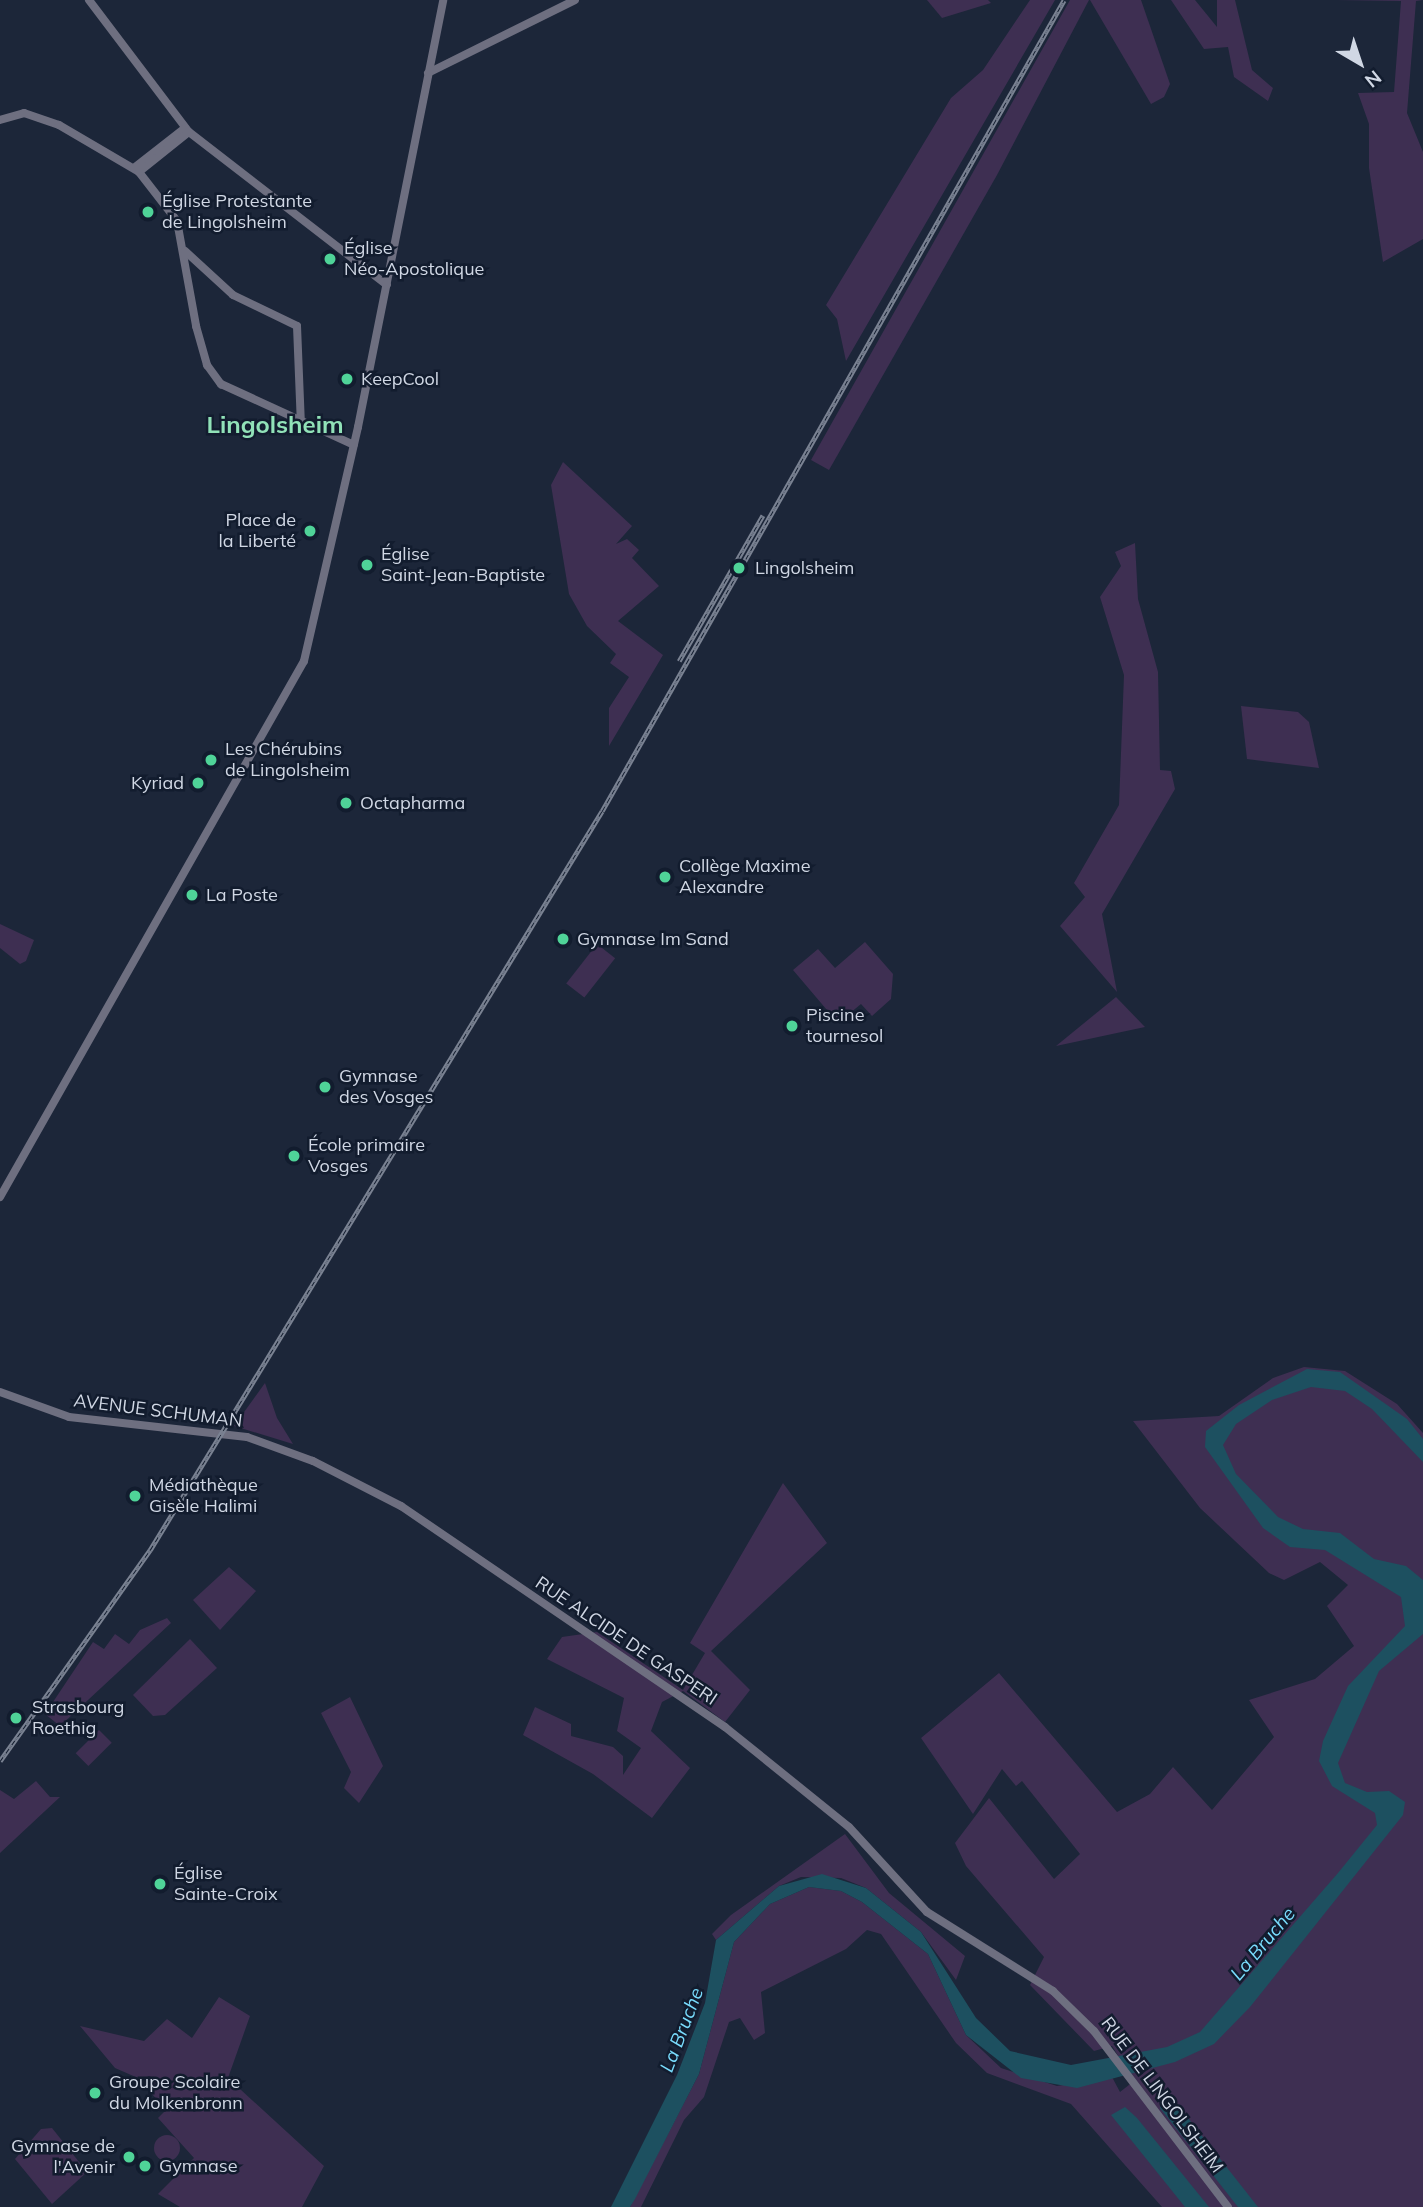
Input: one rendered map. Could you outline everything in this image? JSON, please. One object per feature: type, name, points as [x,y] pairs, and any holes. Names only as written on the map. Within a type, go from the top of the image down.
[{"type":"main road","points":[[89,0],[187,130],[387,285]]},
{"type":"main road","points":[[0,1197],[300,671],[354,445],[443,0]]},
{"type":"main road","points":[[427,78],[575,0]]},
{"type":"main road","points":[[0,120],[24,113],[60,125],[136,170],[173,212],[185,251],[207,365],[221,384],[249,401],[354,445]]},
{"type":"main road","points":[[136,170],[187,130]]},
{"type":"main road","points":[[185,251],[233,295],[297,326],[301,424]]},
{"type":"main road","name":"AVENUE SCHUMAN","points":[[0,1392],[64,1416],[232,1434],[313,1461],[385,1496]]},
{"type":"main road","name":"RUE ALCIDE DE GASPERI","points":[[385,1496],[716,1720],[842,1821]]},
{"type":"main road","name":"RUE DE LINGOLSHEIM","points":[[842,1821],[920,1906],[1034,1976],[1103,2042],[1129,2082],[1228,2207]]},
{"type":"shaded area","points":[[927,0],[988,0],[991,3],[942,18]]},
{"type":"shaded area","points":[[1030,0],[1055,0],[846,361],[837,319],[826,305],[951,98],[983,70]]},
{"type":"shaded area","points":[[1070,0],[1089,0],[997,175],[829,470],[811,460]]},
{"type":"shaded area","points":[[1090,0],[1141,0],[1170,84],[1164,97],[1151,104]]},
{"type":"shaded area","points":[[1171,0],[1195,0],[1217,27],[1217,0],[1235,0],[1252,70],[1273,88],[1268,101],[1234,77],[1228,47],[1204,49]]},
{"type":"shaded area","points":[[1336,0],[1423,0],[1416,1],[1407,113],[1423,152],[1423,239],[1383,262],[1369,168],[1369,124],[1358,93],[1394,92],[1401,1]]},
{"type":"shaded area","points":[[563,462],[632,526],[616,544],[627,539],[639,550],[632,558],[659,586],[618,621],[663,655],[609,746],[609,708],[629,677],[610,663],[616,654],[587,626],[569,594],[551,485]]},
{"type":"shaded area","points":[[1135,543],[1138,599],[1158,672],[1160,770],[1171,771],[1175,789],[1102,914],[1117,992],[1060,926],[1085,897],[1074,883],[1119,805],[1124,675],[1100,597],[1121,566],[1115,552]]},
{"type":"shaded area","points":[[1241,706],[1298,712],[1309,722],[1319,768],[1247,759]]},
{"type":"shaded area","points":[[0,924],[34,940],[26,961],[20,964],[0,948]]},
{"type":"shaded area","points":[[865,942],[893,974],[891,999],[872,1016],[861,1004],[838,1023],[793,970],[818,949],[835,968]]},
{"type":"shaded area","points":[[597,944],[615,958],[584,998],[566,983]]},
{"type":"shaded area","points":[[1116,997],[1145,1027],[1056,1046]]},
{"type":"shaded area","points":[[1304,1367],[1345,1371],[1397,1404],[1423,1433],[1423,2207],[1162,2207],[1071,2104],[987,2073],[956,2043],[881,1934],[867,1930],[846,1949],[761,1992],[765,2033],[754,2040],[740,2018],[729,2022],[704,2097],[684,2120],[641,2207],[630,2207],[699,2074],[734,1942],[770,1904],[809,1887],[841,1891],[862,1902],[928,1954],[966,2035],[1001,2068],[1057,2086],[1112,2077],[1120,2092],[1134,2081],[1112,2046],[1094,2051],[1030,1985],[1044,1957],[966,1866],[955,1843],[989,1798],[1054,1879],[1080,1854],[1022,1781],[1016,1786],[1002,1769],[973,1814],[921,1738],[999,1673],[1117,1812],[1150,1794],[1173,1767],[1212,1810],[1274,1737],[1249,1700],[1315,1679],[1354,1646],[1327,1606],[1348,1585],[1320,1562],[1284,1580],[1269,1573],[1200,1508],[1133,1421],[1219,1416],[1273,1378]]},
{"type":"shaded area","points":[[265,1383],[277,1418],[293,1444],[234,1426]]},
{"type":"shaded area","points":[[783,1483],[827,1543],[711,1651],[750,1690],[725,1722],[683,1691],[662,1702],[651,1731],[690,1768],[652,1818],[593,1774],[523,1735],[535,1707],[571,1724],[571,1736],[613,1747],[623,1756],[623,1775],[641,1748],[617,1731],[624,1698],[547,1659],[562,1637],[597,1632],[683,1690],[705,1653],[690,1643]]},
{"type":"shaded area","points":[[229,1567],[256,1591],[220,1630],[193,1600]]},
{"type":"shaded area","points":[[167,1618],[171,1623],[60,1726],[45,1714],[93,1642],[104,1649],[115,1634],[129,1644],[140,1630]]},
{"type":"shaded area","points":[[190,1639],[217,1668],[165,1715],[153,1716],[133,1695]]},
{"type":"shaded area","points":[[350,1697],[383,1766],[359,1803],[344,1788],[351,1772],[321,1713]]},
{"type":"shaded area","points":[[99,1730],[112,1743],[88,1766],[76,1753]]},
{"type":"shaded area","points":[[36,1781],[50,1797],[60,1797],[0,1853],[0,1790],[14,1799]]},
{"type":"shaded area","points":[[845,1834],[889,1893],[965,1956],[956,1980],[921,1932],[866,1888],[841,1878],[801,1877],[779,1886],[716,1940],[712,1934],[731,1915]]},
{"type":"shaded area","points":[[219,1997],[250,2016],[228,2078],[324,2166],[302,2207],[180,2207],[158,2194],[194,2158],[158,2118],[166,2110],[138,2078],[115,2068],[80,2026],[144,2041],[167,2019],[192,2038]]},
{"type":"shaded area","points":[[52,2128],[87,2172],[52,2204],[15,2159],[41,2129]]},
{"type":"shaded area","points":[[167,2135],[176,2139],[180,2148],[176,2157],[167,2161],[158,2157],[154,2148],[158,2139]]},
{"type":"water","points":[[1307,1369],[1340,1372],[1407,1419],[1423,1439],[1423,1462],[1372,1409],[1345,1391],[1311,1387],[1272,1400],[1236,1424],[1223,1445],[1236,1474],[1278,1517],[1303,1529],[1340,1533],[1374,1559],[1406,1566],[1423,1580],[1423,1634],[1379,1671],[1338,1763],[1345,1783],[1367,1792],[1389,1791],[1405,1802],[1403,1815],[1250,2007],[1214,2044],[1175,2062],[1077,2088],[1021,2078],[966,2035],[928,1954],[862,1902],[841,1891],[809,1887],[770,1904],[734,1942],[699,2074],[630,2207],[611,2207],[677,2075],[705,2003],[716,1940],[779,1886],[822,1874],[866,1888],[921,1932],[976,2018],[1010,2051],[1071,2065],[1167,2047],[1200,2032],[1338,1873],[1377,1825],[1375,1813],[1332,1786],[1319,1761],[1323,1741],[1348,1686],[1405,1626],[1401,1597],[1325,1550],[1290,1547],[1263,1528],[1205,1447],[1206,1431],[1239,1405]]},
{"type":"water","points":[[1162,2094],[1173,2099],[1258,2207],[1238,2207],[1160,2108]]},
{"type":"water","points":[[1125,2107],[1137,2118],[1209,2207],[1185,2207],[1111,2115]]},
{"type":"railway","points":[[0,1761],[150,1550],[602,811],[1064,0]]},
{"type":"railway","points":[[679,661],[763,515]]},
{"type":"place","name":"Église Protestante de Lingolsheim","points":[[148,212]]},
{"type":"place","name":"Église Néo-Apostolique","points":[[330,259]]},
{"type":"place","name":"KeepCool","points":[[347,379]]},
{"type":"place","name":"Place de la Liberté","points":[[310,531]]},
{"type":"place","name":"Église Saint-Jean-Baptiste","points":[[367,565]]},
{"type":"place","name":"Lingolsheim","points":[[739,568]]},
{"type":"place","name":"Les Chérubins de Lingolsheim","points":[[211,760]]},
{"type":"place","name":"Kyriad","points":[[198,783]]},
{"type":"place","name":"Octapharma","points":[[346,803]]},
{"type":"place","name":"Collège Maxime Alexandre","points":[[665,877]]},
{"type":"place","name":"La Poste","points":[[192,895]]},
{"type":"place","name":"Gymnase Im Sand","points":[[563,939]]},
{"type":"place","name":"Piscine tournesol","points":[[792,1026]]},
{"type":"place","name":"Gymnase des Vosges","points":[[325,1087]]},
{"type":"place","name":"École primaire Vosges","points":[[294,1156]]},
{"type":"place","name":"Médiathèque Gisèle Halimi","points":[[135,1496]]},
{"type":"place","name":"Strasbourg Roethig","points":[[16,1718]]},
{"type":"place","name":"Église Sainte-Croix","points":[[160,1884]]},
{"type":"place","name":"Groupe Scolaire du Molkenbronn","points":[[95,2093]]},
{"type":"place","name":"Gymnase de l'Avenir","points":[[129,2157]]},
{"type":"place","name":"Gymnase","points":[[145,2166]]},
{"type":"district","name":"Lingolsheim","points":[[275,425]]},
{"type":"water label","name":"La Bruche","points":[[1263,1944]]},
{"type":"water label","name":"La Bruche","points":[[682,2030]]}]
